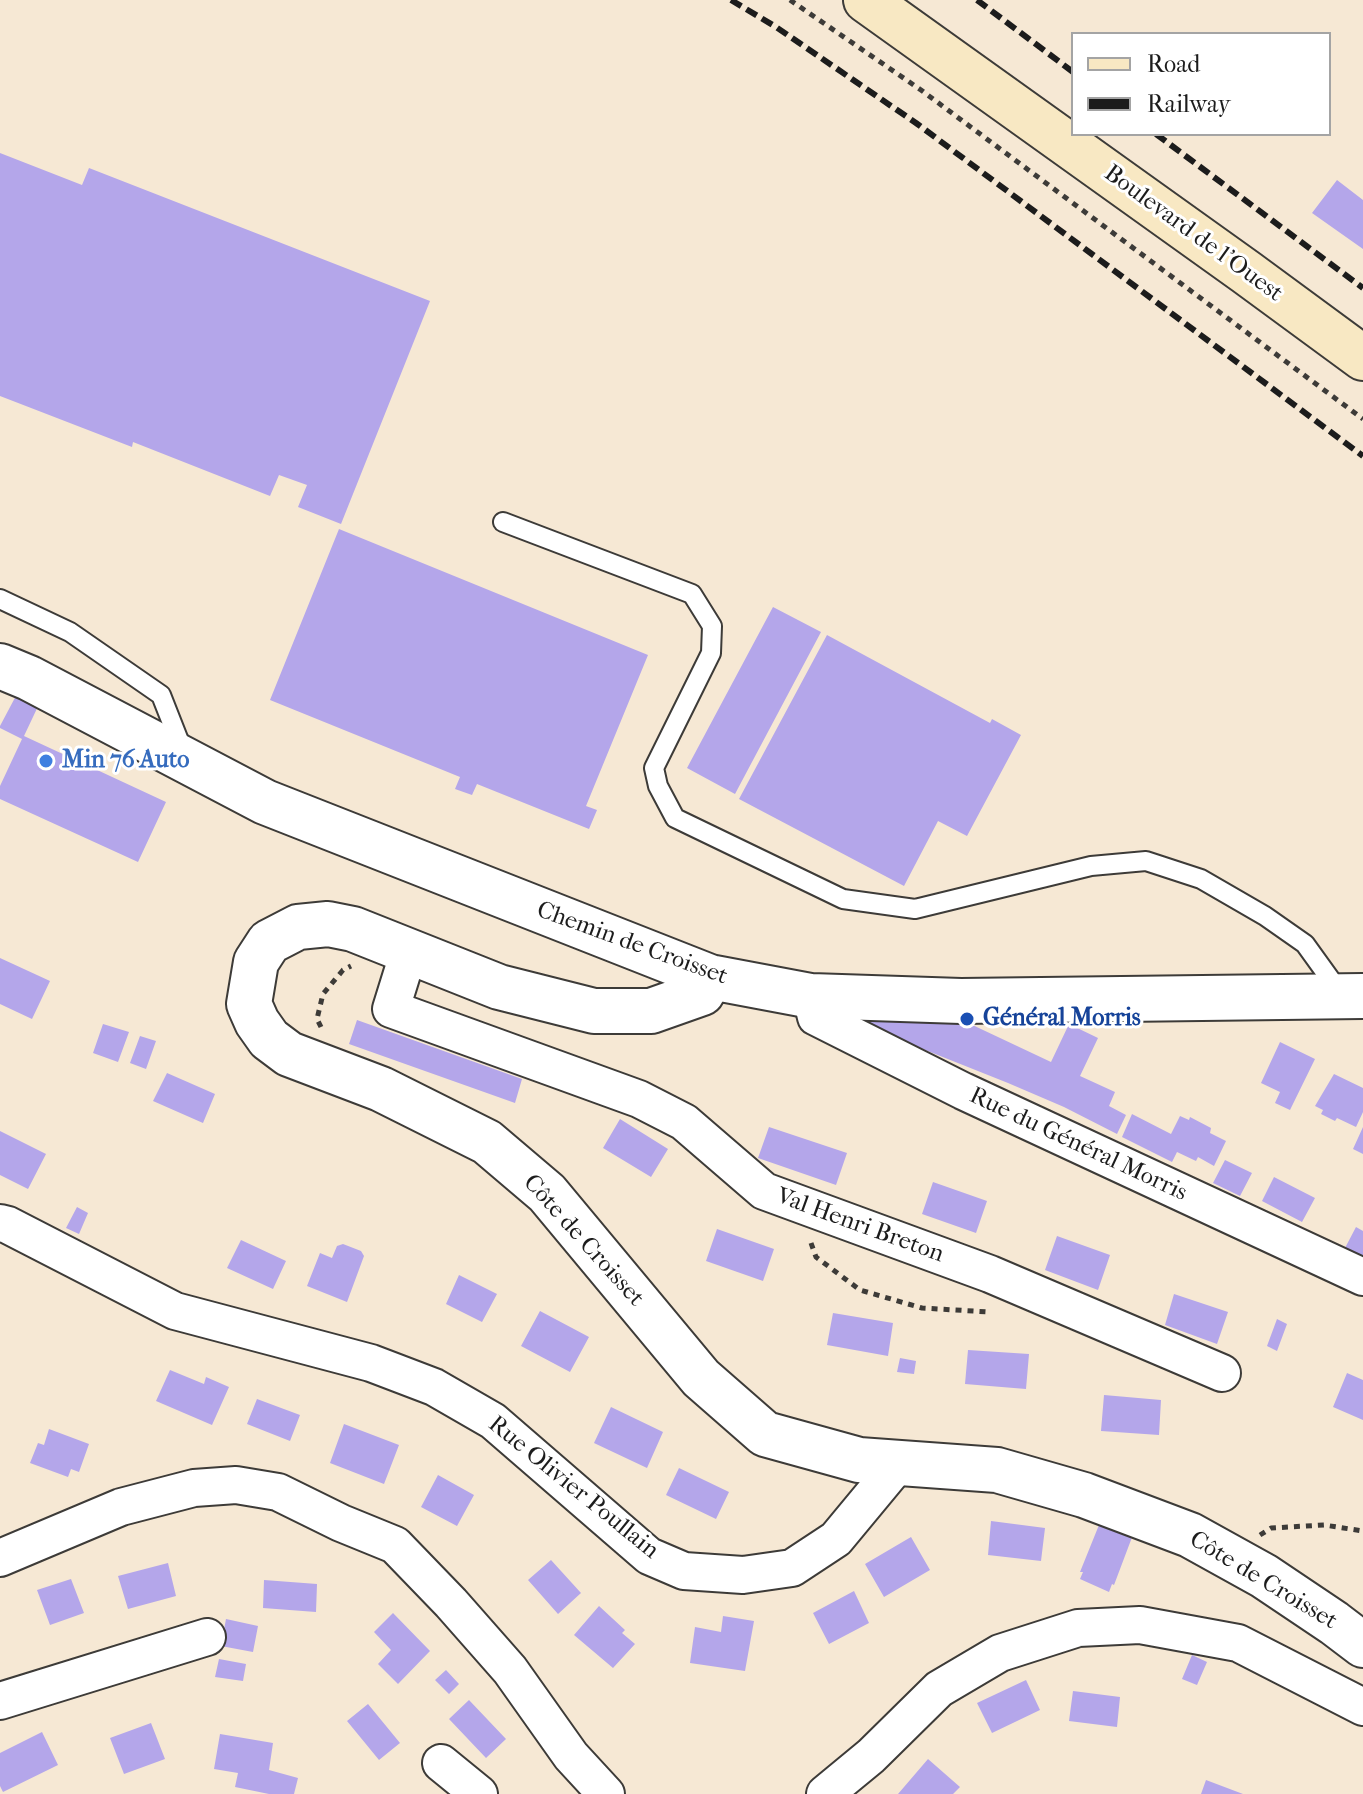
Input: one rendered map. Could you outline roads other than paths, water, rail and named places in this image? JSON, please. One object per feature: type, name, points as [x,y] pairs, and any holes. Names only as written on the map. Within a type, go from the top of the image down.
[{"type":"main road","name":"Boulevard de l'Ouest","points":[[866,0],[1363,358]]},
{"type":"street","name":"Chemin de Croisset","points":[[0,666],[29,678],[265,802],[710,977],[811,996],[961,1001],[1353,996]]},
{"type":"street","name":"Côte de Croisset","points":[[710,977],[702,993],[651,1011],[594,1011],[499,987],[353,929],[328,924],[298,927],[269,942],[256,962],[249,1004],[269,1039],[289,1054],[381,1089],[487,1142],[547,1193],[701,1378],[765,1434],[859,1460],[997,1470],[1084,1495],[1190,1535],[1264,1576],[1363,1645]]},
{"type":"street","name":"Val Henri Breton","points":[[409,951],[391,1009],[639,1099],[684,1122],[764,1191],[990,1274],[1222,1373]]},
{"type":"street","name":"Rue du Général Morris","points":[[811,996],[815,1016],[856,1037],[963,1091],[1363,1277]]},
{"type":"street","name":"Rue Olivier Poullain","points":[[0,1223],[175,1311],[371,1363],[434,1387],[493,1421],[649,1556],[684,1571],[743,1575],[792,1568],[836,1539],[899,1463]]},
{"type":"street","points":[[0,1558],[121,1507],[194,1488],[236,1485],[278,1492],[395,1545],[510,1670],[571,1756],[588,1787]]},
{"type":"street","points":[[825,1794],[871,1756],[939,1689],[1000,1653],[1078,1628],[1140,1625],[1238,1643],[1363,1707]]},
{"type":"street","points":[[0,1701],[207,1637]]},
{"type":"street","points":[[441,1763],[479,1794]]},
{"type":"lane","points":[[503,522],[692,594],[712,626],[711,653],[654,768],[658,786],[675,818],[843,899],[915,909],[1091,866],[1146,861],[1201,879],[1265,916],[1305,944],[1353,996]]},
{"type":"lane","points":[[0,599],[70,632],[161,695],[187,761]]},
{"type":"railway","points":[[731,0],[776,27],[916,123],[1363,456]]},
{"type":"railway","points":[[977,0],[1071,70]]},
{"type":"railway","points":[[1159,136],[1363,288]]},
{"type":"place","name":"Min 76 Auto","points":[[46,761]]},
{"type":"place","name":"Général Morris","points":[[967,1019]]}]
